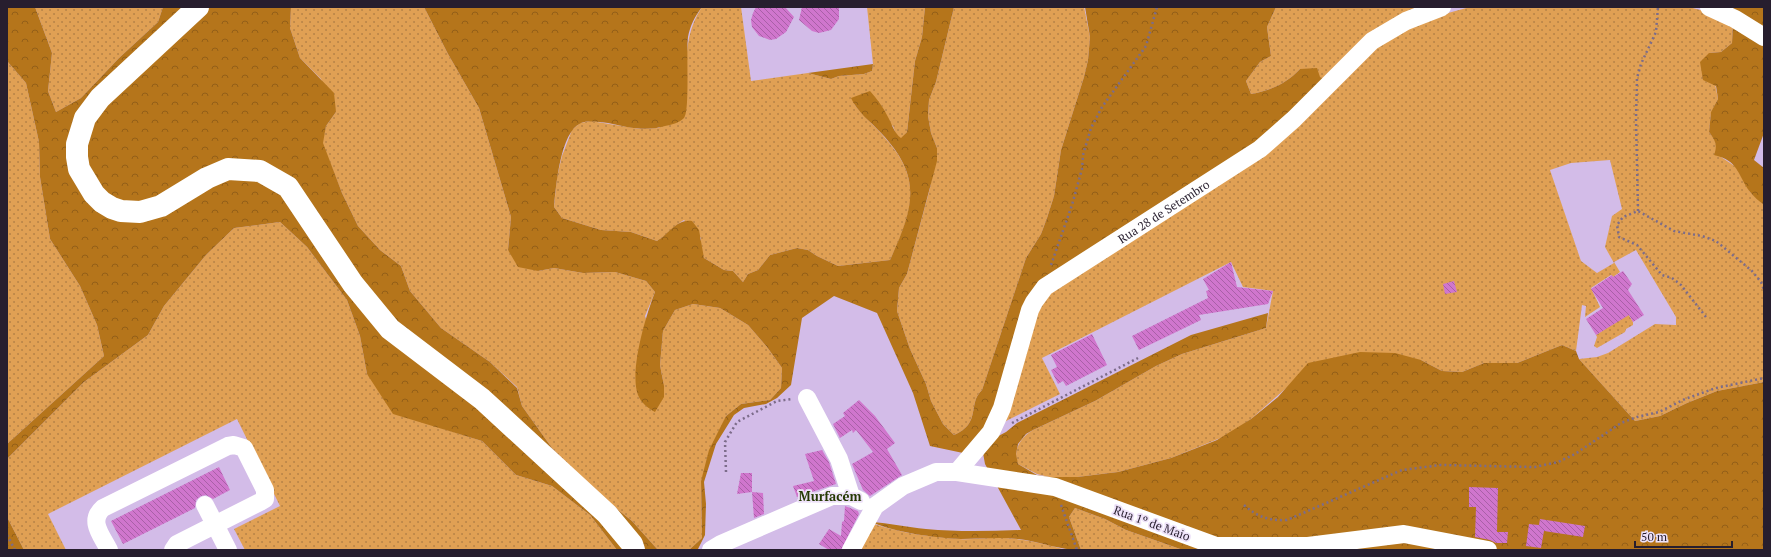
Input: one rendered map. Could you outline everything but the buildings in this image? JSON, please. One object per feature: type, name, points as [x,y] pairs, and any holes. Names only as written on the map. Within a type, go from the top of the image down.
[{"type":"main road","points":[[198,7],[100,98],[85,118],[77,144],[77,157],[79,169],[94,194],[102,202],[112,208],[122,211],[140,212],[162,206],[207,178],[228,169],[260,171],[288,187],[353,284],[390,329],[482,399],[607,514],[632,544],[634,550]]},
{"type":"street","name":"Rua 28 de Setembro","points":[[957,472],[992,432],[1002,408],[1030,310],[1039,294],[1046,287],[1053,281],[1260,148],[1294,119],[1372,41],[1406,21],[1442,7]]},
{"type":"street","points":[[1709,7],[1764,37]]},
{"type":"street","points":[[807,398],[839,459],[851,496]]},
{"type":"street","points":[[109,550],[96,523],[97,513],[103,508],[228,446],[240,446],[244,448],[265,490],[266,496],[260,502],[177,544],[173,550]]},
{"type":"street","name":"Rua 1º de Maio","points":[[875,506],[903,486],[936,472],[957,472],[1055,487],[1216,546],[1308,546],[1404,534],[1488,550]]},
{"type":"street","points":[[711,550],[721,544],[832,496],[851,496],[875,506],[851,550]]},
{"type":"street","points":[[205,505],[228,550]]},
{"type":"path","points":[[1046,287],[1072,205],[1082,169],[1083,155],[1091,128],[1102,107],[1146,46],[1157,7]]},
{"type":"path","points":[[1638,211],[1636,119],[1637,78],[1640,64],[1656,32],[1658,7]]},
{"type":"path","points":[[1638,211],[1674,231],[1702,236],[1716,241],[1741,264],[1752,271],[1761,282],[1764,290]]},
{"type":"path","points":[[1638,211],[1619,220],[1617,230],[1619,237],[1637,245],[1662,275],[1672,278],[1681,285],[1706,317]]},
{"type":"path","points":[[992,432],[1004,428],[1138,358]]},
{"type":"path","points":[[1244,505],[1262,517],[1287,520],[1402,470],[1441,465],[1523,467],[1546,465],[1567,458],[1621,424],[1637,417],[1659,412],[1685,399],[1716,388],[1764,378]]},
{"type":"path","points":[[726,472],[724,442],[737,422],[777,400],[807,398]]},
{"type":"path","points":[[1055,487],[1077,550]]},
{"type":"path","points":[[7,535],[15,550]]},
{"type":"shaded area","points":[[35,7],[163,7],[158,22],[119,58],[81,98],[56,112],[48,91],[52,53]]},
{"type":"shaded area","points":[[291,7],[424,7],[448,54],[479,108],[511,217],[508,250],[538,271],[554,268],[583,273],[615,272],[646,281],[655,292],[645,316],[664,386],[660,365],[663,331],[675,310],[693,304],[720,308],[748,325],[767,347],[782,368],[781,388],[770,400],[741,404],[726,416],[701,481],[702,538],[689,550],[658,550],[632,521],[585,483],[552,448],[522,406],[517,387],[490,362],[441,328],[410,291],[401,266],[380,250],[358,226],[342,193],[322,143],[326,126],[336,112],[321,79],[300,58],[290,28]]},
{"type":"shaded area","points":[[702,7],[741,7],[751,81],[808,73],[831,79],[839,76],[864,74],[872,71],[873,64],[867,7],[925,7],[922,37],[915,61],[907,132],[901,139],[896,134],[893,126],[854,104],[897,154],[905,168],[910,183],[908,212],[898,243],[890,260],[838,266],[808,250],[797,248],[770,255],[758,270],[748,274],[743,282],[733,271],[724,270],[704,258],[701,249],[701,238],[684,220],[657,241],[631,232],[601,230],[562,218],[554,207],[557,177],[562,156],[572,130],[580,123],[591,121],[640,129],[659,128],[687,99],[687,52],[692,29]]},
{"type":"shaded area","points":[[954,7],[1084,7],[1090,37],[1088,60],[1084,77],[1061,150],[1054,196],[1047,218],[1041,234],[1026,258],[982,390],[975,401],[971,419],[963,430],[954,435],[943,424],[931,401],[926,384],[910,349],[897,311],[899,288],[907,274],[930,188],[937,148],[931,133],[928,116],[929,100],[936,82]]},
{"type":"shaded area","points":[[1276,7],[1426,7],[1327,80],[1300,69],[1278,86],[1251,94],[1246,81],[1260,62],[1271,56],[1267,27]]},
{"type":"shaded area","points":[[1470,7],[1689,7],[1715,14],[1733,22],[1732,43],[1721,52],[1709,53],[1718,99],[1711,113],[1709,132],[1715,140],[1721,157],[1736,167],[1750,192],[1764,205],[1764,382],[1717,391],[1660,416],[1635,421],[1579,359],[1597,357],[1608,353],[1655,324],[1676,325],[1676,317],[1636,250],[1614,262],[1620,272],[1613,277],[1611,275],[1591,288],[1600,307],[1585,317],[1586,306],[1582,305],[1576,351],[1562,345],[1517,363],[1484,363],[1462,372],[1442,371],[1421,360],[1292,383],[1251,419],[1228,435],[1171,458],[1118,472],[1077,477],[1049,477],[1037,474],[1018,464],[1016,454],[1019,444],[1025,436],[1033,430],[1095,401],[1156,366],[1182,354],[1266,328],[1273,291],[1243,287],[1231,262],[1042,358],[1060,394],[1002,423],[1036,304],[1354,63],[1408,24]],"holes":[[[1610,160],[1622,209],[1612,216],[1605,247],[1614,263],[1597,273],[1581,261],[1550,170],[1571,163]]]},
{"type":"shaded area","points":[[7,61],[26,83],[39,142],[40,177],[50,239],[80,286],[97,325],[104,356],[7,444]]},
{"type":"shaded area","points":[[280,222],[307,247],[347,300],[360,336],[367,374],[444,429],[482,441],[516,475],[552,486],[590,515],[617,550],[245,550],[234,529],[280,506],[237,419],[48,514],[66,550],[24,550],[7,517],[7,459],[84,382],[148,335],[164,306],[206,255],[234,228]]},
{"type":"shaded area","points":[[1628,314],[1633,322],[1633,325],[1626,329],[1625,332],[1597,348],[1594,346],[1597,337],[1596,335]]},
{"type":"shaded area","points":[[1075,508],[1105,519],[1126,530],[1183,550],[1081,550],[1069,517]]},
{"type":"shaded area","points":[[874,524],[895,530],[927,536],[965,539],[1013,539],[1036,542],[1066,550],[861,550]]},
{"type":"green space","points":[[7,7],[35,7],[52,53],[48,91],[56,112],[81,98],[119,58],[158,22],[163,7],[291,7],[290,28],[300,58],[334,93],[336,112],[326,126],[323,143],[342,193],[358,226],[380,250],[401,266],[410,291],[441,328],[490,362],[517,388],[522,406],[552,448],[585,483],[632,521],[658,550],[617,550],[590,515],[552,486],[516,475],[482,441],[393,414],[367,374],[360,336],[347,300],[307,247],[280,222],[234,228],[206,255],[164,306],[148,335],[84,382],[7,459],[7,444],[104,356],[97,325],[80,286],[50,239],[40,177],[39,142],[26,83],[7,61]]},
{"type":"green space","points":[[424,7],[702,7],[693,21],[688,37],[687,104],[684,118],[672,124],[650,129],[598,122],[581,123],[574,128],[568,137],[564,148],[560,161],[554,207],[562,218],[601,230],[631,232],[657,241],[681,222],[692,221],[699,230],[704,258],[724,270],[733,271],[743,282],[748,274],[758,270],[770,255],[797,248],[808,250],[838,266],[890,260],[898,242],[909,209],[909,180],[904,165],[895,149],[860,112],[851,98],[870,91],[882,106],[895,131],[901,138],[907,132],[915,61],[922,37],[925,7],[954,7],[936,82],[929,100],[928,116],[931,133],[937,148],[937,161],[907,274],[899,288],[897,311],[910,349],[926,384],[931,401],[943,424],[954,435],[963,430],[971,419],[975,401],[982,390],[1026,258],[1041,234],[1054,196],[1061,150],[1088,60],[1090,37],[1085,7],[1276,7],[1267,27],[1271,56],[1260,62],[1246,81],[1251,94],[1278,86],[1300,69],[1317,68],[1320,77],[1327,80],[1279,128],[1051,278],[988,430],[963,453],[930,446],[913,393],[877,313],[834,296],[802,318],[791,385],[777,398],[766,404],[744,408],[734,415],[716,444],[704,482],[706,504],[705,535],[698,549],[689,550],[702,538],[701,481],[709,450],[726,416],[741,404],[770,400],[781,388],[782,368],[767,347],[748,325],[720,308],[693,304],[675,310],[663,331],[660,365],[664,386],[664,397],[655,412],[643,403],[639,398],[636,385],[637,358],[643,328],[655,292],[646,281],[615,272],[583,273],[554,268],[538,271],[518,267],[508,250],[511,217],[479,108],[448,54]]},
{"type":"green space","points":[[1723,7],[1764,7],[1764,32]]},
{"type":"green space","points":[[1733,22],[1764,41],[1764,133],[1754,160],[1764,168],[1764,205],[1750,192],[1733,165],[1728,161],[1714,155],[1716,148],[1715,143],[1709,132],[1711,112],[1718,99],[1716,86],[1703,80],[1700,62],[1709,53],[1721,52],[1732,43]]},
{"type":"green space","points":[[873,64],[872,71],[864,74],[839,76],[831,79],[808,73]]},
{"type":"green space","points":[[1268,313],[1266,328],[1182,354],[1156,366],[1095,401],[1026,434],[1018,444],[1016,454],[1018,464],[1037,475],[1049,477],[1077,477],[1118,472],[1171,458],[1217,440],[1251,419],[1278,397],[1308,363],[1360,352],[1395,353],[1421,360],[1442,371],[1462,372],[1484,363],[1517,363],[1562,345],[1576,351],[1579,359],[1635,421],[1660,416],[1717,391],[1764,382],[1764,550],[1183,550],[1126,530],[1105,519],[1075,508],[1069,517],[1081,550],[1073,550],[1019,539],[961,539],[927,536],[891,529],[871,522],[938,530],[1021,530],[985,464],[983,453],[987,442],[1006,432],[1017,423],[1191,335]]},
{"type":"green space","points":[[7,517],[24,550],[7,550]]},
{"type":"district","name":"Murfacém","points":[[830,496]]}]
